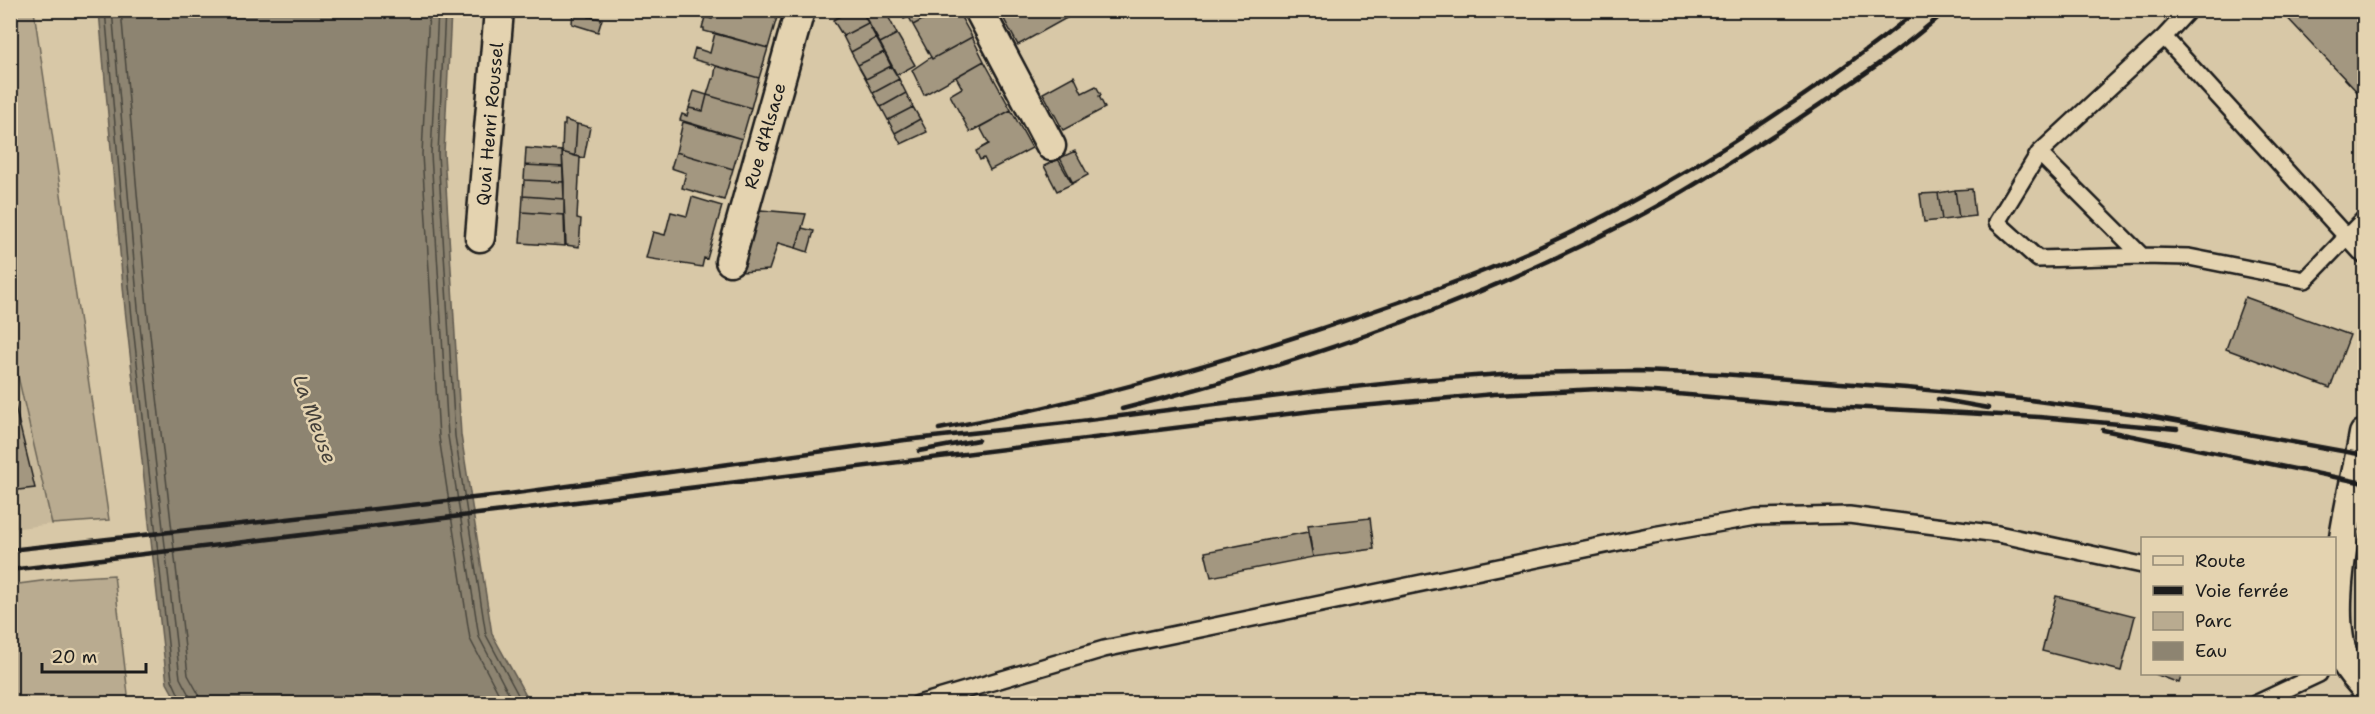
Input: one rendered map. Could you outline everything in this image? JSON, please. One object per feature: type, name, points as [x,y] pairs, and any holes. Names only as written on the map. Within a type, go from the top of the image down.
[{"type":"street","name":"Quai Henri Roussel","points":[[480,237],[499,10]]},
{"type":"street","name":"Rue d'Alsace","points":[[730,261],[800,10]]},
{"type":"street","points":[[979,10],[1051,146]]},
{"type":"street","points":[[2364,434],[2339,576],[2337,610],[2338,652],[2364,686]]},
{"type":"lane","points":[[2189,10],[2164,37],[2039,153],[1997,222],[2038,259],[2189,257],[2305,280],[2364,219]]},
{"type":"lane","points":[[2164,37],[2364,256]]},
{"type":"lane","points":[[2039,153],[2142,256]]},
{"type":"lane","points":[[918,704],[1104,649],[1653,535],[1756,517],[1849,515],[1998,534],[2141,565]]},
{"type":"lane","points":[[2255,704],[2317,675]]},
{"type":"shaded area","points":[[10,346],[52,524],[11,529],[10,529]]},
{"type":"green space","points":[[10,11],[34,11],[109,520],[52,524],[11,346]]},
{"type":"green space","points":[[114,575],[129,703],[11,703],[11,585],[64,578]]},
{"type":"water","name":"La Meuse","points":[[99,11],[451,11],[444,153],[461,435],[492,634],[530,703],[178,703],[167,683],[125,309]]},
{"type":"building","points":[[573,10],[591,10],[589,17],[602,19],[598,32],[572,24]]},
{"type":"building","points":[[714,10],[753,10],[777,17],[768,48],[704,31],[702,28],[705,17],[712,19]]},
{"type":"building","points":[[851,10],[861,10],[868,23],[843,36],[833,20]]},
{"type":"building","points":[[885,10],[897,34],[880,43],[862,11]]},
{"type":"building","points":[[900,10],[941,10],[913,25],[909,17],[904,19]]},
{"type":"building","points":[[941,10],[957,10],[972,37],[932,59],[913,25]]},
{"type":"building","points":[[1019,10],[1081,10],[1018,45],[1004,19]]},
{"type":"building","points":[[2280,10],[2351,10],[2364,25],[2364,99]]},
{"type":"building","points":[[868,23],[876,38],[851,52],[843,36]]},
{"type":"building","points":[[715,33],[768,48],[759,78],[692,59],[695,48],[710,53]]},
{"type":"building","points":[[897,34],[915,65],[897,75],[880,43]]},
{"type":"building","points":[[972,37],[984,61],[924,95],[912,70],[931,57],[932,59]]},
{"type":"building","points":[[876,38],[884,52],[858,65],[851,52]]},
{"type":"building","points":[[884,52],[891,66],[866,79],[858,65]]},
{"type":"building","points":[[984,61],[1011,110],[970,132],[950,95],[962,88],[956,77]]},
{"type":"building","points":[[716,66],[759,78],[751,108],[707,95],[712,79],[714,79]]},
{"type":"building","points":[[891,66],[899,79],[873,93],[866,79]]},
{"type":"building","points":[[1074,76],[1082,93],[1096,86],[1105,108],[1063,130],[1043,93]]},
{"type":"building","points":[[899,79],[906,93],[881,107],[873,93]]},
{"type":"building","points":[[694,91],[707,95],[703,111],[689,108]]},
{"type":"building","points":[[906,93],[913,107],[888,120],[881,107]]},
{"type":"building","points":[[707,95],[751,108],[742,139],[680,120],[682,114],[687,116],[689,108],[703,111]]},
{"type":"building","points":[[913,107],[920,119],[895,133],[888,120]]},
{"type":"building","points":[[1011,110],[1032,148],[990,170],[984,158],[980,160],[976,151],[989,144],[980,127]]},
{"type":"building","points":[[920,119],[927,132],[901,144],[895,133]]},
{"type":"building","points":[[565,120],[577,124],[575,156],[562,152]]},
{"type":"building","points":[[683,122],[742,139],[733,169],[676,152]]},
{"type":"building","points":[[577,124],[590,127],[584,158],[575,156]]},
{"type":"building","points":[[526,148],[562,151],[563,167],[525,165]]},
{"type":"building","points":[[1075,151],[1088,175],[1073,183],[1060,158]]},
{"type":"building","points":[[562,152],[580,157],[577,218],[581,219],[579,247],[566,245]]},
{"type":"building","points":[[676,152],[733,169],[724,200],[682,188],[686,173],[671,168]]},
{"type":"building","points":[[1058,159],[1072,184],[1057,191],[1044,166]]},
{"type":"building","points":[[525,165],[563,167],[564,182],[524,180]]},
{"type":"building","points":[[524,180],[564,182],[564,199],[523,196]]},
{"type":"building","points":[[1972,189],[1975,216],[1959,218],[1955,190]]},
{"type":"building","points":[[1955,190],[1959,218],[1942,220],[1938,193]]},
{"type":"building","points":[[1938,193],[1942,220],[1924,222],[1920,194]]},
{"type":"building","points":[[523,196],[564,199],[564,215],[522,212]]},
{"type":"building","points":[[692,197],[722,206],[707,259],[704,258],[702,267],[646,258],[653,232],[665,235],[671,212],[687,216]]},
{"type":"building","points":[[760,210],[806,214],[796,248],[778,243],[769,270],[742,272]]},
{"type":"building","points":[[522,212],[564,215],[565,246],[520,243]]},
{"type":"building","points":[[802,228],[814,231],[808,252],[796,248]]},
{"type":"building","points":[[2245,297],[2350,335],[2330,388],[2226,349]]},
{"type":"building","points":[[10,402],[14,402],[35,488],[10,491]]},
{"type":"building","points":[[1370,518],[1374,549],[1313,557],[1308,525]]},
{"type":"building","points":[[1308,532],[1313,557],[1211,577],[1205,552]]},
{"type":"building","points":[[2056,596],[2135,616],[2121,671],[2042,651]]},
{"type":"building","points":[[2158,675],[2182,675],[2179,683]]},
{"type":"building","points":[[877,696],[879,704],[854,704]]},
{"type":"railway","points":[[939,429],[1092,396],[1192,369],[1365,314],[1510,260],[1585,226],[1685,172],[1781,111],[1918,10]]},
{"type":"railway","points":[[1122,409],[1252,373],[1380,331],[1443,307],[1566,253],[1647,212],[1749,151],[1870,70],[1947,10]]},
{"type":"railway","points":[[10,550],[509,494],[905,440],[1065,423],[1326,390],[1515,373],[1637,371],[1722,374],[2022,399],[2137,414],[2364,455]]},
{"type":"railway","points":[[10,570],[1328,409],[1494,394],[1599,389],[1792,404],[2039,417],[2177,429]]},
{"type":"railway","points":[[1938,399],[1988,408]]},
{"type":"railway","points":[[2103,430],[2364,483]]},
{"type":"railway","points":[[919,451],[978,440]]}]
